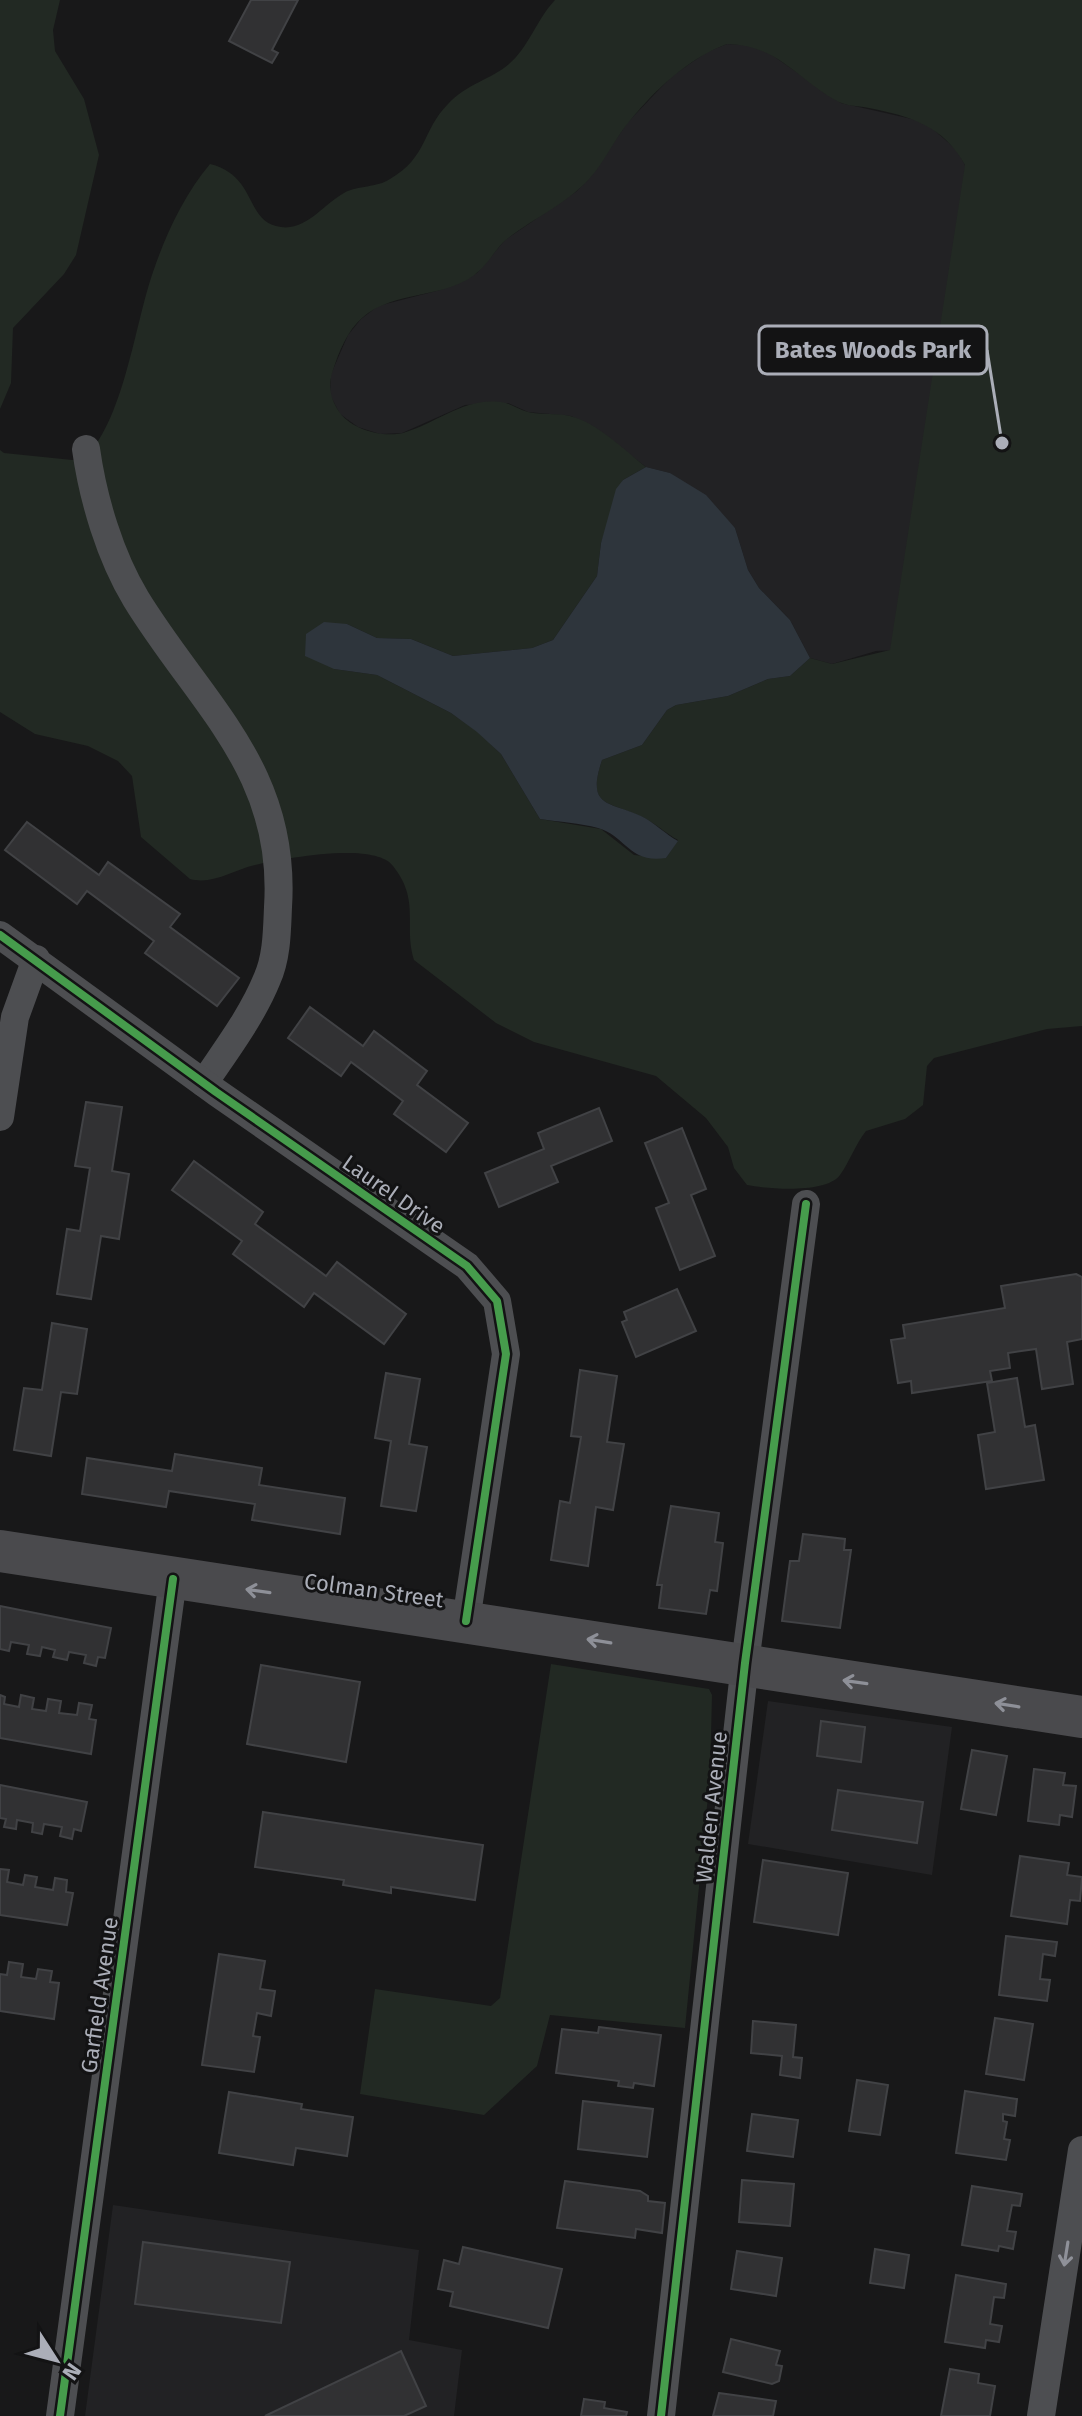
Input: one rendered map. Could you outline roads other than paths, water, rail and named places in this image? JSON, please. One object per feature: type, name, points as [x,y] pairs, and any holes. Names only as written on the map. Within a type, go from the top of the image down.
[{"type":"main road","name":"Colman Street","points":[[0,1551],[1082,1717]]},
{"type":"street","points":[[86,449],[99,508],[128,584],[242,754],[265,797],[275,829],[279,894],[272,966],[244,1022],[204,1083]]},
{"type":"street","name":"Laurel Drive","points":[[0,935],[204,1083],[467,1266],[497,1301],[506,1354],[466,1621]]},
{"type":"street","points":[[0,1117],[15,1017],[36,959]]},
{"type":"street","name":"Walden Avenue","points":[[661,2416],[745,1663],[806,1204]]},
{"type":"street","name":"Garfield Avenue","points":[[60,2416],[173,1579]]},
{"type":"street","points":[[1041,2416],[1082,2150]]},
{"type":"place","name":"Bates Woods Park","points":[[1002,443]]}]
